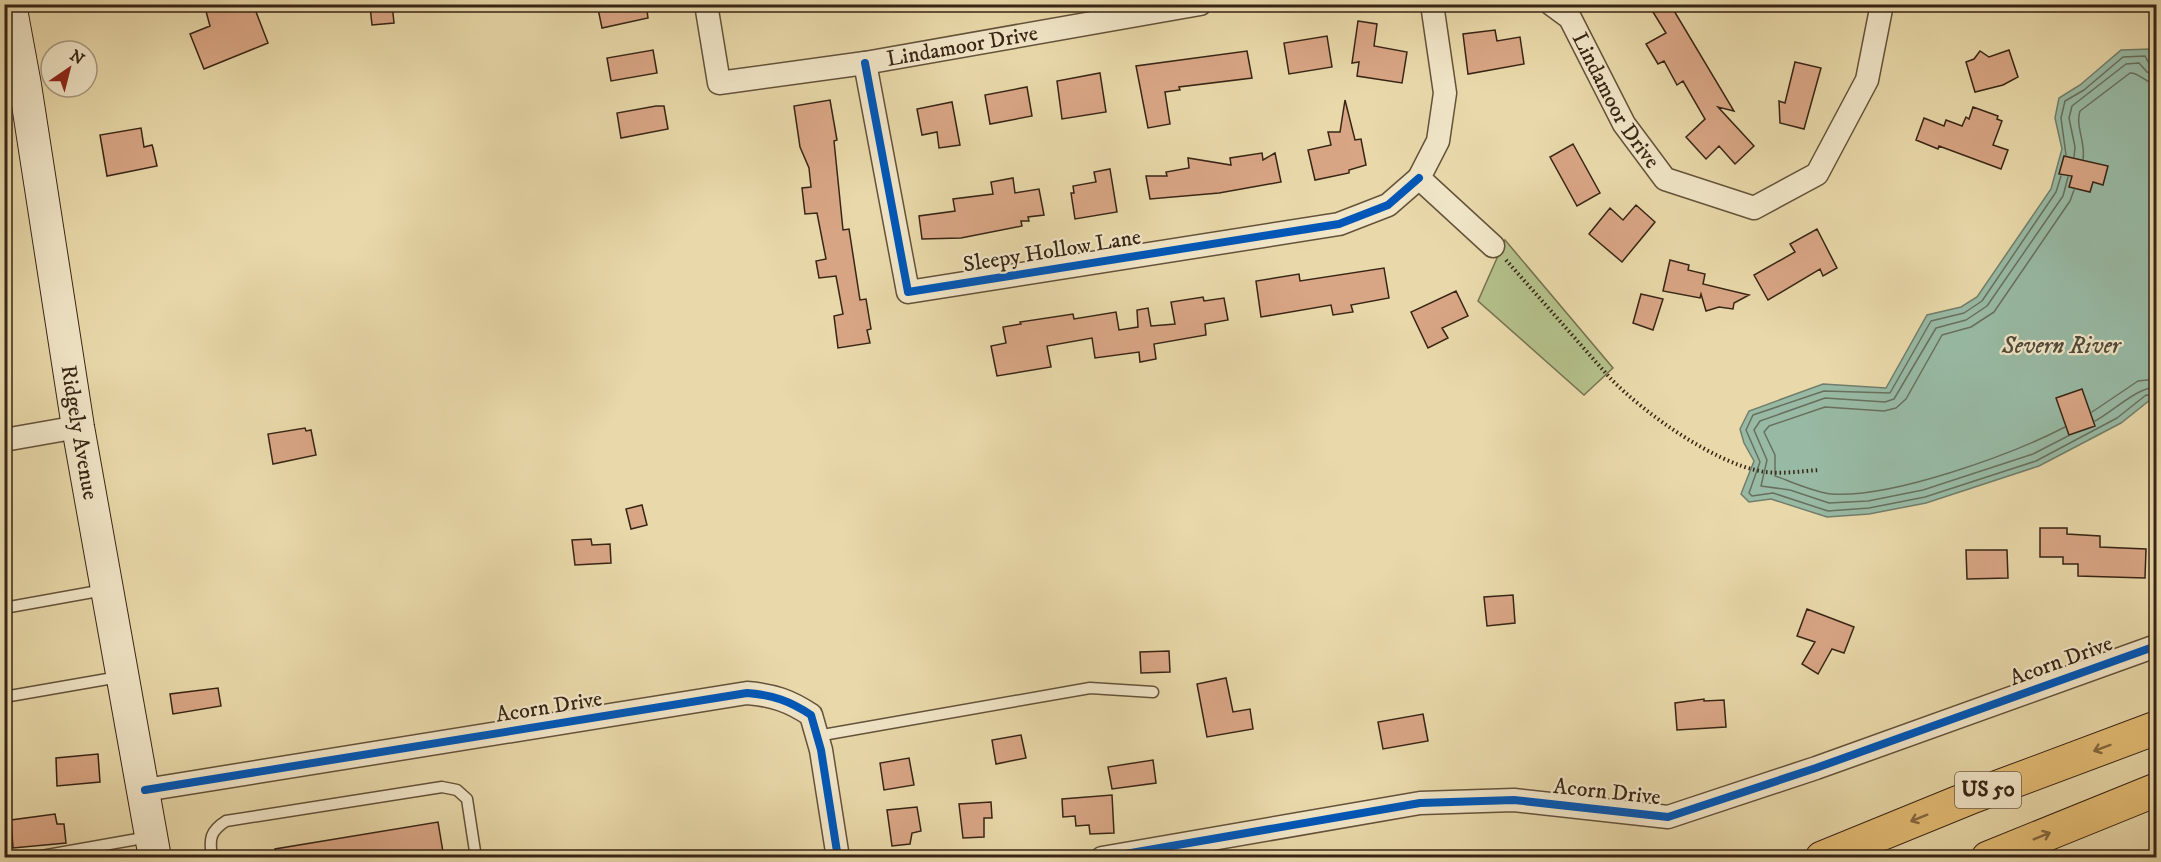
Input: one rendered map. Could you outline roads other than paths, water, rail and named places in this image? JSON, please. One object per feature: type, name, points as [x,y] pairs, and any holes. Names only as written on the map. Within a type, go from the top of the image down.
[{"type":"highway","name":"US 50","points":[[1822,858],[1974,796],[2157,728]]},
{"type":"highway","name":"US 50","points":[[1988,858],[2157,790]]},
{"type":"main road","name":"Ridgely Avenue","points":[[10,4],[25,85],[78,427],[154,847]]},
{"type":"street","name":"Lindamoor Drive","points":[[706,4],[719,83],[865,63],[1200,4]]},
{"type":"street","points":[[1432,4],[1445,93],[1438,141],[1419,178],[1493,246]]},
{"type":"street","name":"Lindamoor Drive","points":[[1551,4],[1570,18],[1624,124],[1665,179],[1754,208],[1817,174],[1867,80],[1882,4]]},
{"type":"street","name":"Sleepy Hollow Lane","points":[[865,63],[909,292],[1339,224],[1388,205],[1419,178]]},
{"type":"street","points":[[4,440],[78,427]]},
{"type":"street","name":"Acorn Drive","points":[[1102,858],[1420,803],[1514,800],[1668,817],[1816,768],[2157,645]]},
{"type":"street","name":"Acorn Drive","points":[[145,790],[747,693],[769,694],[791,702],[811,715],[817,736],[838,858]]},
{"type":"lane","points":[[4,608],[108,589]]},
{"type":"lane","points":[[4,697],[124,676]]},
{"type":"lane","points":[[817,736],[1090,688],[1154,692]]},
{"type":"lane","points":[[212,858],[210,841],[214,829],[226,821],[442,787],[457,790],[467,799],[476,858]]},
{"type":"lane","points":[[36,857],[154,847]]},
{"type":"water","name":"Severn River","points":[[2151,49],[2156,72],[2156,402],[2150,400],[2121,423],[2039,466],[1926,503],[1869,514],[1827,517],[1771,499],[1749,502],[1741,494],[1754,461],[1744,443],[1740,429],[1749,411],[1823,384],[1886,388],[1927,315],[1961,307],[1977,297],[2051,189],[2062,149],[2055,118],[2059,98],[2080,85],[2121,50]]}]
